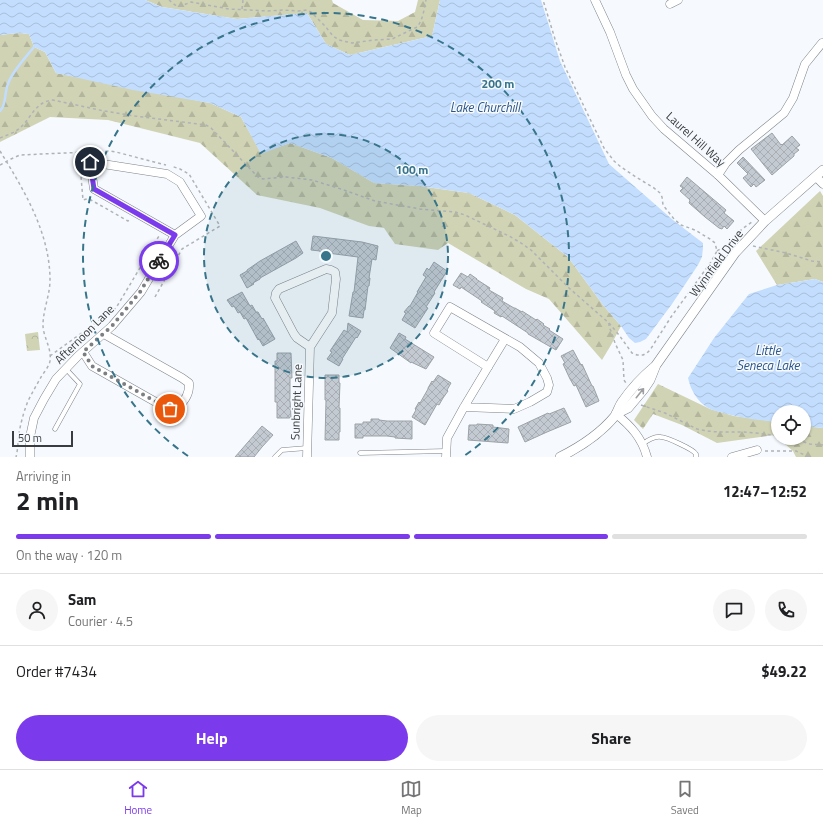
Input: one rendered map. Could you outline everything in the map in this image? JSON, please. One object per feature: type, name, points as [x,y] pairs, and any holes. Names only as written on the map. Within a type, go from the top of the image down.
[{"type":"street","name":"Laurel Hill Way","points":[[595,0],[610,32],[626,75],[633,89],[652,116],[664,129],[718,175],[762,217]]},
{"type":"street","points":[[670,4],[678,0]]},
{"type":"street","points":[[718,175],[726,163],[784,113],[794,98],[805,64],[822,43]]},
{"type":"street","name":"Afternoon Lane","points":[[30,457],[30,437],[34,418],[56,379],[112,326],[140,292],[175,235],[201,216],[180,182],[167,174],[90,162],[94,189],[175,235]]},
{"type":"street","name":"Wynnfield Drive","points":[[616,414],[638,403],[656,365],[762,217],[816,177],[823,170]]},
{"type":"street","points":[[816,177],[823,184]]},
{"type":"street","name":"Sunbright Lane","points":[[307,457],[310,347],[332,313],[336,279],[335,272],[326,268],[279,289],[276,293],[275,298],[294,334],[297,338],[310,347]]},
{"type":"street","points":[[464,407],[514,409],[547,392],[549,385],[539,363],[520,347],[450,307],[434,333],[488,367]]},
{"type":"street","points":[[83,352],[92,366],[162,405],[170,409],[177,408],[183,403],[190,389],[189,383],[104,334]]},
{"type":"street","points":[[446,454],[447,438],[505,339]]},
{"type":"street","name":"Wynnfield Drive","points":[[560,457],[602,429],[616,414],[621,403],[643,376],[656,365]]},
{"type":"street","points":[[616,414],[634,430],[643,444],[647,457]]},
{"type":"street","points":[[732,457],[757,450]]},
{"type":"lane","points":[[55,429],[80,384],[66,369]]},
{"type":"lane","points":[[643,444],[652,438],[660,436],[691,450],[696,454],[696,457]]},
{"type":"lane","points":[[275,457],[282,450],[307,448]]},
{"type":"lane","points":[[360,453],[446,454]]},
{"type":"path","points":[[169,0],[175,5],[181,6],[191,2],[229,9],[268,11],[307,10],[311,12],[333,36],[352,43],[392,39],[417,27],[422,20],[426,0]]},
{"type":"path","points":[[242,9],[243,0]]},
{"type":"path","points":[[543,0],[565,67],[604,148],[614,161],[621,167],[660,193],[663,206],[674,219],[681,225],[695,230],[715,243],[717,251]]},
{"type":"path","points":[[0,138],[19,129],[43,102],[48,100],[104,111],[206,125],[258,177],[263,179],[286,177],[312,180],[375,202],[420,209],[455,212],[465,215],[509,236],[522,243],[569,288],[609,323],[632,353],[636,355],[646,354],[650,350],[717,251],[727,245],[742,229],[762,217]]},
{"type":"path","points":[[0,151],[22,189],[40,226],[47,250],[50,268],[49,293],[43,331],[50,356],[50,362],[34,390],[22,418],[16,457]]},
{"type":"path","points":[[0,165],[20,155],[116,152],[186,171],[220,226],[182,249],[155,297]]},
{"type":"path","points":[[50,356],[116,308],[160,234]]},
{"type":"path","points":[[744,244],[786,253],[812,261],[823,262]]},
{"type":"path","points":[[609,323],[615,343],[623,360],[624,380],[633,389]]},
{"type":"path","points":[[638,403],[665,413],[697,429],[723,433],[752,433],[771,435]]},
{"type":"path","points":[[811,444],[823,445]]},
{"type":"path","points":[[757,450],[796,451],[809,457]]},
{"type":"green space","points":[[145,0],[332,0],[333,3],[363,20],[398,21],[415,12],[418,0],[440,0],[432,36],[350,55],[326,44],[307,13],[237,19],[162,7]]},
{"type":"green space","points":[[18,33],[29,34],[34,47],[45,52],[56,73],[210,103],[241,117],[261,153],[290,143],[332,158],[374,183],[419,186],[469,193],[515,215],[568,257],[603,305],[621,326],[602,360],[549,299],[526,289],[448,243],[438,250],[395,244],[384,228],[369,226],[320,208],[257,195],[200,143],[108,120],[50,117],[0,142],[0,35]]},
{"type":"green space","points":[[820,191],[823,196],[823,282],[815,279],[777,285],[756,251]]},
{"type":"green space","points":[[38,332],[40,350],[27,351],[25,334]]},
{"type":"green space","points":[[658,384],[710,409],[734,416],[771,421],[771,436],[717,443],[682,425],[653,414],[643,429],[634,420]]},
{"type":"green space","points":[[811,427],[823,428],[823,457],[796,457],[793,451],[786,445],[811,445]]},
{"type":"water","name":"Lake Churchill","points":[[0,0],[145,0],[162,7],[237,19],[307,13],[326,44],[350,55],[432,36],[440,0],[541,0],[560,61],[609,164],[673,220],[703,243],[702,257],[672,304],[646,339],[635,343],[629,338],[603,305],[568,257],[515,215],[469,193],[419,186],[374,183],[332,158],[290,143],[261,154],[241,117],[210,103],[133,90],[56,73],[45,52],[34,47],[29,34],[18,33],[0,35]]},
{"type":"water","name":"Little Seneca Lake","points":[[815,279],[823,282],[823,428],[811,427],[811,405],[771,405],[771,421],[727,414],[710,409],[698,399],[688,378],[714,338],[749,294],[777,285]]},
{"type":"building","points":[[772,133],[781,145],[792,136],[800,145],[796,148],[799,150],[794,154],[794,156],[772,175],[751,149]]},
{"type":"building","points":[[743,157],[765,180],[756,187],[754,184],[751,187],[743,178],[748,174],[737,163]]},
{"type":"building","points":[[687,177],[726,210],[724,213],[734,221],[727,229],[724,226],[722,229],[719,228],[689,203],[690,200],[680,191],[683,188],[680,186]]},
{"type":"building","points":[[313,236],[362,242],[378,246],[376,260],[372,259],[363,318],[349,316],[354,292],[358,257],[311,250]]},
{"type":"building","points":[[296,241],[303,253],[260,278],[247,288],[240,275],[260,261]]},
{"type":"building","points":[[434,262],[447,271],[426,307],[428,308],[415,328],[402,320],[406,313],[404,312],[410,306],[426,277],[423,275],[427,268],[429,270]]},
{"type":"building","points":[[461,273],[468,277],[470,274],[490,288],[489,290],[503,298],[502,301],[536,320],[537,319],[550,329],[549,330],[563,339],[556,350],[528,334],[502,316],[501,317],[494,313],[495,311],[461,287],[460,289],[453,285]]},
{"type":"building","points":[[242,292],[250,306],[252,305],[256,312],[258,312],[262,319],[263,318],[275,339],[263,346],[246,318],[244,319],[240,312],[238,313],[234,306],[232,307],[227,300]]},
{"type":"building","points":[[348,323],[361,331],[339,366],[327,359],[332,352],[330,351],[344,330],[347,332]]},
{"type":"building","points":[[399,333],[406,337],[405,339],[434,357],[426,369],[411,363],[390,348]]},
{"type":"building","points":[[573,350],[581,365],[582,364],[599,401],[586,407],[576,385],[574,386],[570,379],[561,356]]},
{"type":"building","points":[[277,353],[291,353],[291,418],[277,418],[277,402],[275,402],[275,361],[277,361]]},
{"type":"building","points":[[325,375],[339,375],[339,440],[325,440]]},
{"type":"building","points":[[438,375],[451,383],[447,390],[448,391],[439,405],[437,404],[425,425],[412,417],[416,410],[415,409],[432,381],[433,382]]},
{"type":"building","points":[[564,408],[571,422],[525,442],[518,427],[548,413],[549,414]]},
{"type":"building","points":[[371,419],[387,421],[412,421],[412,439],[387,436],[363,436],[363,438],[355,438],[355,424],[371,422]]},
{"type":"building","points":[[469,425],[493,425],[493,427],[509,429],[508,443],[468,440]]},
{"type":"building","points":[[262,426],[273,435],[254,457],[235,457]]},
{"type":"waterway","points":[[0,111],[4,105],[7,87],[12,75],[34,47]]},
{"type":"way so far","points":[[159,261],[140,292],[112,326],[83,352],[92,366],[170,409]]},
{"type":"route","points":[[90,162],[94,189],[175,235],[159,261]]}]
